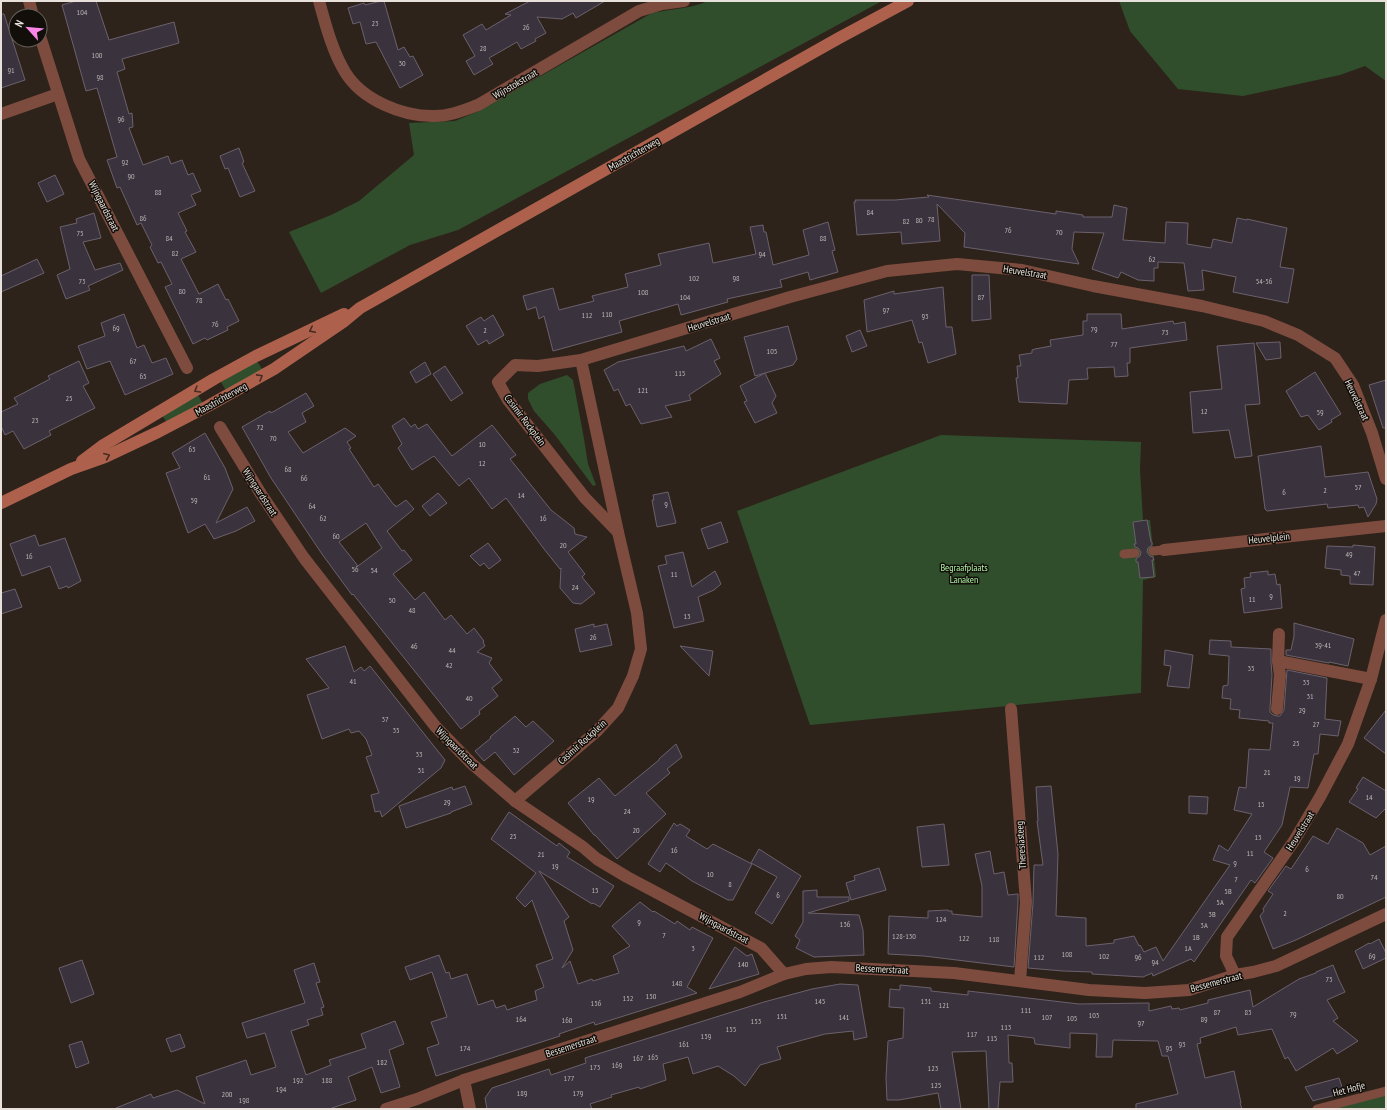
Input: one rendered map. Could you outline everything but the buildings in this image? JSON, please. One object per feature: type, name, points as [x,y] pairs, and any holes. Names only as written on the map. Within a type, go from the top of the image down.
[{"type":"main road","name":"Maastrichterweg","points":[[70,469],[102,446],[214,379],[256,356],[360,308],[839,38],[908,1]]},
{"type":"main road","name":"Maastrichterweg","points":[[1,502],[70,469],[112,454],[208,406],[274,369],[343,322],[360,308]]},
{"type":"street","name":"Wijnstokstraat","points":[[319,1],[330,41],[346,73],[362,93],[383,105],[409,113],[434,116],[459,112],[478,105],[640,11],[662,4],[684,1]]},
{"type":"street","name":"Wijngaardstraat","points":[[44,48],[79,159],[187,368]]},
{"type":"street","points":[[1,114],[58,94]]},
{"type":"street","name":"Heuvelstraat","points":[[582,360],[790,297],[887,271],[957,264],[1022,270],[1093,286],[1202,306],[1264,321],[1298,335],[1335,358],[1353,385],[1372,433],[1386,479]]},
{"type":"street","name":"Casimir Rockplein","points":[[515,801],[597,731],[618,708],[633,676],[641,649],[638,613],[618,532],[582,360],[538,366],[515,365],[498,382],[508,400],[585,498],[618,532]]},
{"type":"street","name":"Wijngaardstraat","points":[[220,427],[261,494],[304,558],[434,726],[472,763],[515,801],[583,847],[598,859],[627,877],[761,948],[784,974]]},
{"type":"street","name":"Heuvelplein","points":[[1159,550],[1386,526]]},
{"type":"street","name":"Heuvelstraat","points":[[1235,975],[1226,956],[1227,937],[1294,842],[1348,744],[1371,679],[1386,620]]},
{"type":"street","points":[[1277,709],[1280,675],[1278,661],[1279,634]]},
{"type":"street","points":[[1278,661],[1371,679]]},
{"type":"street","name":"Theresiasteeg","points":[[1011,709],[1026,902],[1020,981]]},
{"type":"street","name":"Bessemerstraat","points":[[386,1109],[417,1099],[464,1080],[740,992],[784,974],[806,969],[838,967],[954,973],[1089,990],[1145,993],[1189,990],[1235,975],[1276,966],[1386,914]]},
{"type":"street","points":[[464,1080],[470,1109]]},
{"type":"lane","points":[[1124,554],[1135,553]]},
{"type":"lane","name":"Het Hofje","points":[[1317,1109],[1386,1091]]},
{"type":"green space","points":[[708,1],[882,1],[458,230],[410,245],[321,293],[289,232],[331,215],[359,201],[414,155],[409,123],[455,121],[479,111],[652,13],[701,4]]},
{"type":"green space","points":[[1119,1],[1386,1],[1386,81],[1365,66],[1340,75],[1243,96],[1178,89],[1130,31]]},
{"type":"green space","points":[[257,361],[262,369],[226,391],[221,382]]},
{"type":"green space","points":[[567,375],[573,380],[588,464],[596,485],[593,486],[555,435],[534,411],[528,399],[528,393],[540,384]]},
{"type":"green space","points":[[198,395],[203,404],[167,423],[162,415]]},
{"type":"green space","name":"Begraafplaats Lanaken","points":[[941,435],[1141,442],[1140,470],[1143,520],[1150,520],[1156,577],[1143,580],[1141,693],[810,725],[737,511]]},
{"type":"green space","points":[[1386,1094],[1386,1109],[1330,1109]]}]
